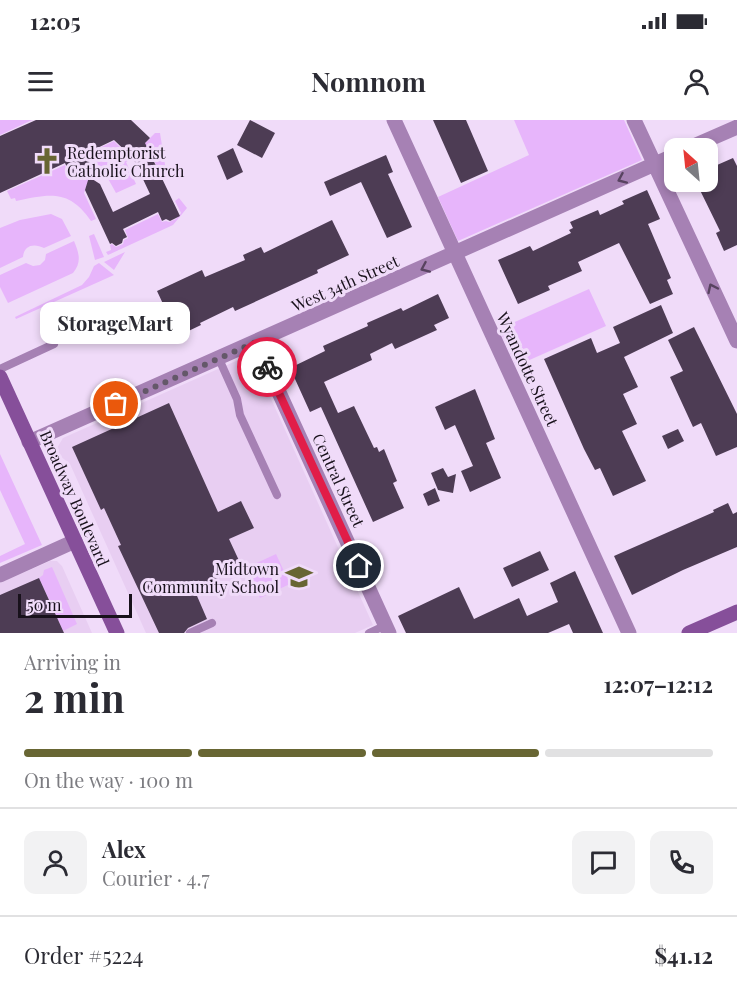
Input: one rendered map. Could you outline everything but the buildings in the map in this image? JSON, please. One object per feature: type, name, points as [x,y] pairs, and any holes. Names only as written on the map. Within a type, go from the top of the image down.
[{"type":"main road","name":"Broadway Boulevard","points":[[0,377],[117,633]]},
{"type":"main road","points":[[689,633],[737,612]]},
{"type":"street","name":"Wyandotte Street","points":[[394,120],[629,633]]},
{"type":"street","points":[[634,120],[737,341]]},
{"type":"street","points":[[712,138],[737,127]]},
{"type":"street","name":"West 34th Street","points":[[29,442],[664,160]]},
{"type":"street","name":"Central Street","points":[[256,342],[388,629]]},
{"type":"street","points":[[0,575],[75,541]]},
{"type":"lane","points":[[0,369],[54,344]]},
{"type":"lane","points":[[219,359],[237,399],[240,415],[277,495]]},
{"type":"lane","points":[[190,633],[212,623]]},
{"type":"lane","points":[[369,633],[388,629]]},
{"type":"shaded area","points":[[0,120],[32,120],[0,135]]},
{"type":"shaded area","points":[[514,120],[624,120],[642,160],[458,241],[438,197],[529,155]]},
{"type":"shaded area","points":[[155,133],[160,133],[166,171],[160,173],[151,154],[144,155],[141,147]]},
{"type":"shaded area","points":[[114,141],[132,159],[126,162],[136,184],[116,193],[106,175],[87,184],[84,193],[96,219],[91,221],[75,203],[58,196],[16,201],[15,198],[11,199],[7,191],[65,165],[68,173],[80,176],[92,170],[96,159],[93,151]]},
{"type":"shaded area","points":[[179,198],[187,208],[173,225],[108,255],[106,252],[111,250],[110,245],[116,247],[128,238],[125,230],[158,214],[162,222],[176,219],[181,213],[175,201]]},
{"type":"shaded area","points":[[51,214],[62,219],[71,236],[44,248],[30,246],[25,250],[23,257],[0,268],[0,228],[20,220]]},
{"type":"shaded area","points":[[94,234],[104,257],[95,260],[89,236]]},
{"type":"shaded area","points":[[74,241],[79,257],[78,265],[73,273],[8,303],[0,287],[0,275],[26,263],[33,266],[40,265],[45,260],[46,254]]},
{"type":"shaded area","points":[[125,252],[114,270],[104,262]]},
{"type":"shaded area","points":[[99,263],[114,275],[16,319],[15,317],[82,285],[94,266]]},
{"type":"shaded area","points":[[589,289],[606,326],[516,366],[499,329]]},
{"type":"shaded area","points":[[245,357],[251,357],[254,361],[373,625],[355,633],[146,633],[70,464],[59,455],[57,448],[63,438]]},
{"type":"shaded area","points":[[0,454],[42,545],[0,563],[0,556],[25,544],[0,490]]},
{"type":"shaded area","points":[[276,554],[290,584],[260,598],[246,568]]},
{"type":"shaded area","points":[[50,561],[57,561],[62,566],[92,633],[0,633],[0,583]]},
{"type":"shaded area","points":[[52,567],[77,624],[63,631],[39,578],[43,575],[44,570]]},
{"type":"way so far","points":[[116,404],[256,342],[267,367]]},
{"type":"place","name":"Redemptorist Catholic Church","points":[[47,161]]},
{"type":"place","name":"StorageMart","points":[[116,404]]},
{"type":"place","name":"Midtown Community School","points":[[299,577]]},
{"type":"route","points":[[267,367],[359,566]]}]
